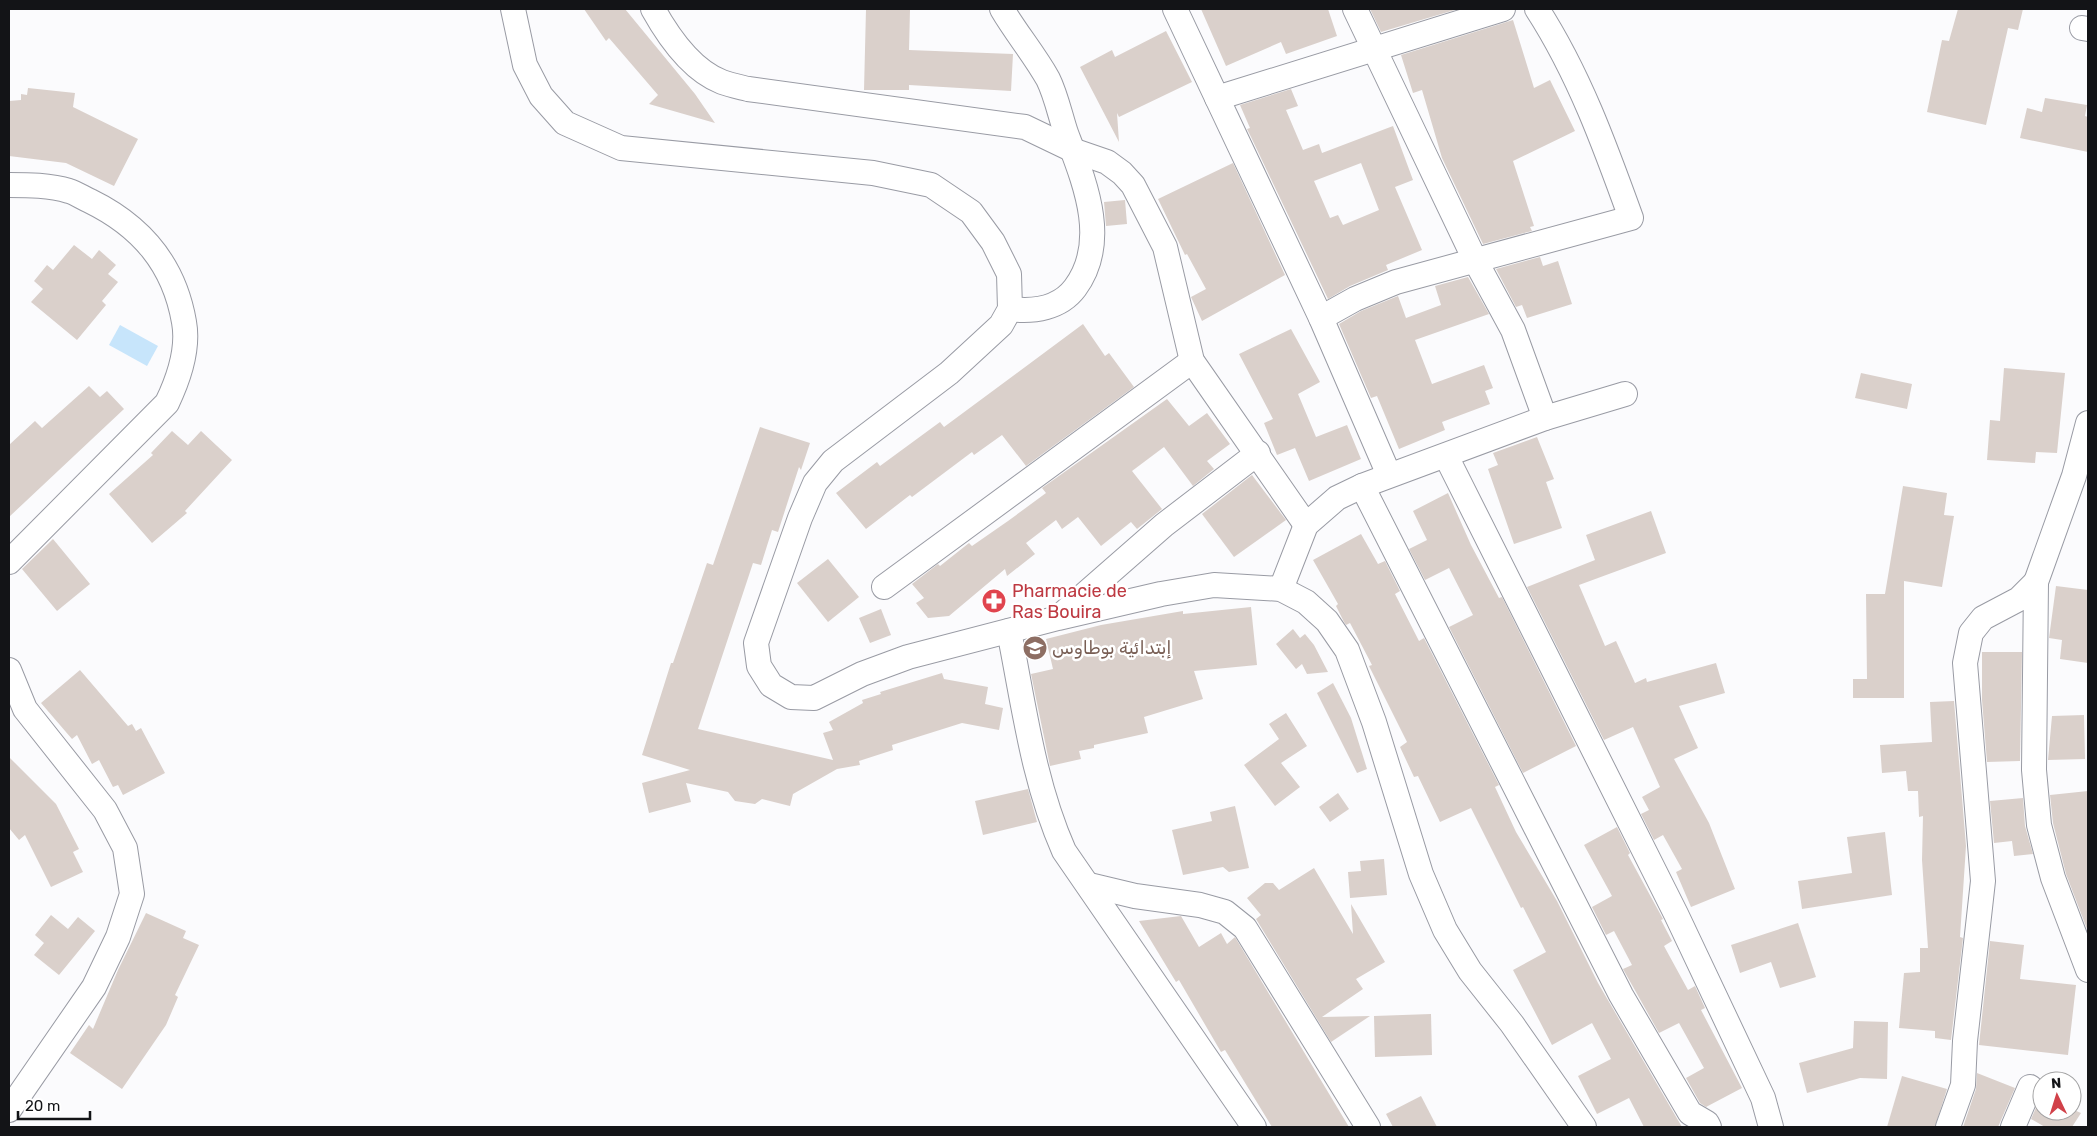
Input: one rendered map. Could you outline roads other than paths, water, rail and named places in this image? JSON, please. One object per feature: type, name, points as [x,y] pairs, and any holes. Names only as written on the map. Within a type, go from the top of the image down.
[{"type":"street","points":[[513,9],[525,65],[541,96],[565,122],[621,148],[873,173],[931,185],[971,212],[993,242],[1009,274],[1010,309],[1001,325],[949,374]]},
{"type":"street","points":[[653,9],[665,31],[700,70],[722,82],[748,89],[1025,127],[1075,152],[1107,162],[1122,173],[1133,184],[1151,216],[1165,247],[1192,361],[1258,453],[1306,525]]},
{"type":"street","points":[[1002,9],[1048,80],[1086,186],[1094,237],[1085,274],[1069,296],[949,374],[833,461],[815,483],[800,518],[756,643],[758,666],[771,686],[780,692],[802,699],[814,698],[862,674],[908,657],[1058,618],[1161,594],[1214,586],[1281,589],[1306,602],[1327,621],[1347,650],[1374,722],[1420,874],[1445,930],[1470,971],[1512,1024],[1584,1127]]},
{"type":"street","points":[[1175,9],[1321,318],[1389,476]]},
{"type":"street","points":[[1355,9],[1475,260],[1513,330],[1545,418]]},
{"type":"street","points":[[1217,98],[1502,9]]},
{"type":"street","points":[[1321,318],[1354,299],[1396,282],[1631,218],[1573,72],[1537,9]]},
{"type":"street","points":[[9,185],[32,184],[69,191],[115,213],[149,242],[173,283],[184,323],[183,360],[167,403],[9,562]]},
{"type":"street","points":[[1010,309],[1023,311],[1053,306]]},
{"type":"street","points":[[884,587],[1192,361]]},
{"type":"street","points":[[1281,589],[1306,525],[1337,498],[1362,486],[1545,418],[1625,394]]},
{"type":"street","points":[[2088,423],[2074,476],[2036,582],[2034,770],[2039,825],[2053,878],[2088,970]]},
{"type":"street","points":[[1058,618],[1164,525],[1258,453]]},
{"type":"street","points":[[1446,456],[1676,914],[1763,1098],[1771,1127]]},
{"type":"street","points":[[1362,486],[1621,995],[1690,1113],[1707,1123],[1709,1127]]},
{"type":"street","points":[[1948,1127],[1962,1085],[1965,1041],[1983,881],[1965,663],[1972,633],[1983,618],[2019,599],[2036,582]]},
{"type":"street","points":[[1010,631],[1037,776],[1050,818],[1064,851],[1254,1127]]},
{"type":"street","points":[[9,670],[25,709],[105,810],[125,848],[132,894],[118,937],[94,987],[9,1110]]},
{"type":"street","points":[[1089,885],[1135,896],[1200,905],[1225,912],[1245,928],[1368,1127]]},
{"type":"street","points":[[2013,1127],[2030,1087]]},
{"type":"water","points":[[120,325],[158,346],[147,366],[109,345]]},
{"type":"place","name":"Pharmacie de Ras Bouira","points":[[994,601]]},
{"type":"place","name":"إبتدائية بوطاوس","points":[[1035,648]]}]
